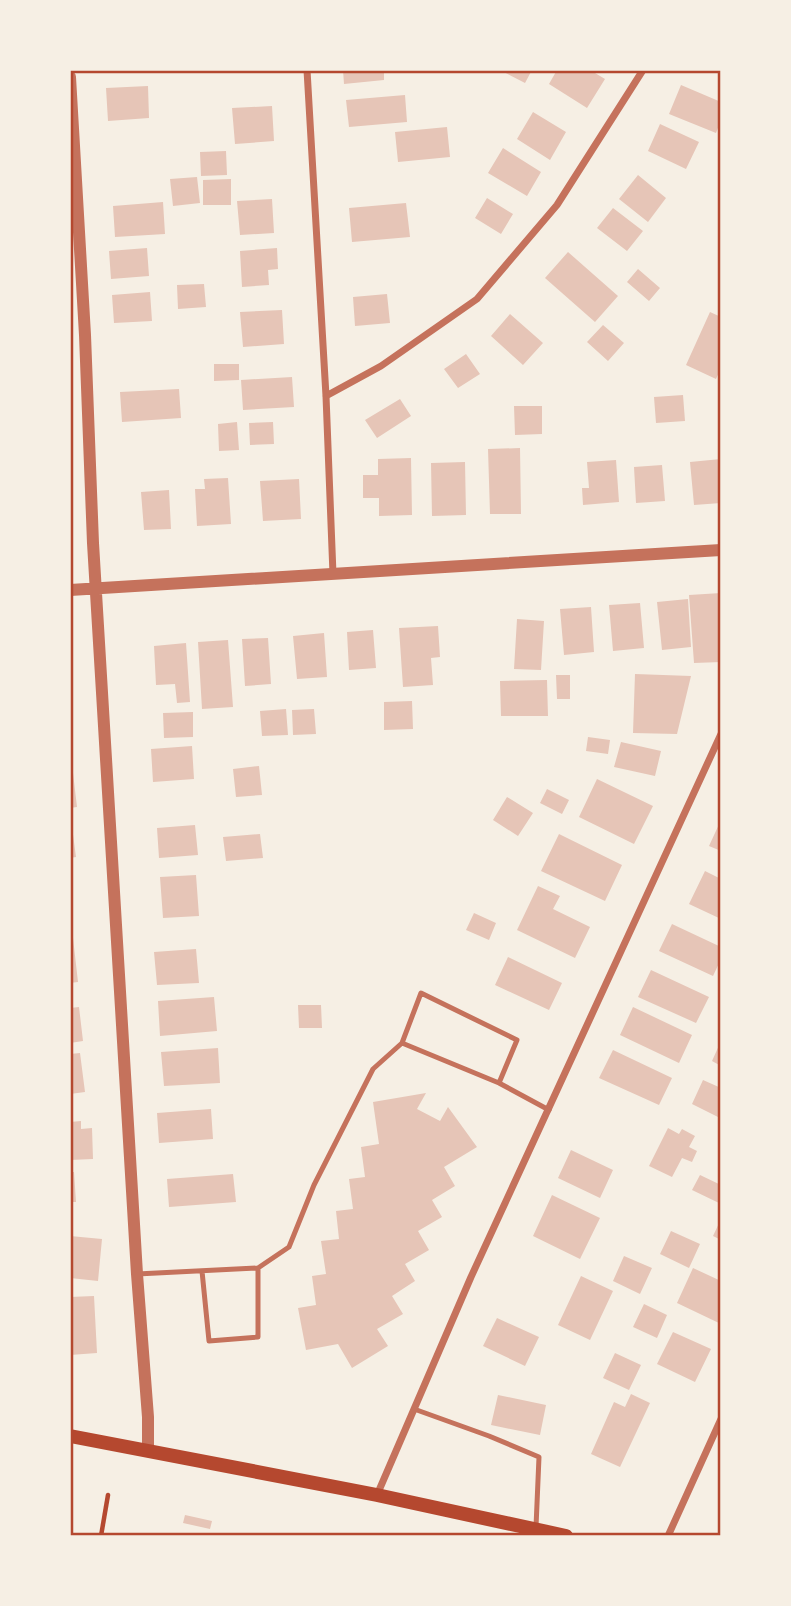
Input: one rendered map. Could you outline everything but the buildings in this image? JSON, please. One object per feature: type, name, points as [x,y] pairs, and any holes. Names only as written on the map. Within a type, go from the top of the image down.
[{"type":"main road","points":[[70,1436],[377,1495],[566,1536]]},
{"type":"street","points":[[307,70],[326,396],[333,574]]},
{"type":"street","points":[[326,396],[381,366],[477,299],[557,205],[643,70]]},
{"type":"street","points":[[70,77],[96,590],[148,1450]]},
{"type":"street","points":[[70,590],[721,550]]},
{"type":"street","points":[[377,1495],[471,1277],[721,734]]},
{"type":"street","points":[[668,1536],[721,1419]]},
{"type":"lane","points":[[137,1275],[258,1268],[289,1247],[314,1185],[373,1069],[402,1043],[421,993],[517,1040],[499,1083]]},
{"type":"lane","points":[[402,1043],[499,1083],[549,1110]]},
{"type":"lane","points":[[202,1271],[209,1341],[258,1337],[258,1268]]},
{"type":"lane","points":[[414,1409],[539,1457],[536,1530]]},
{"type":"path","points":[[101,1536],[108,1495]]}]
